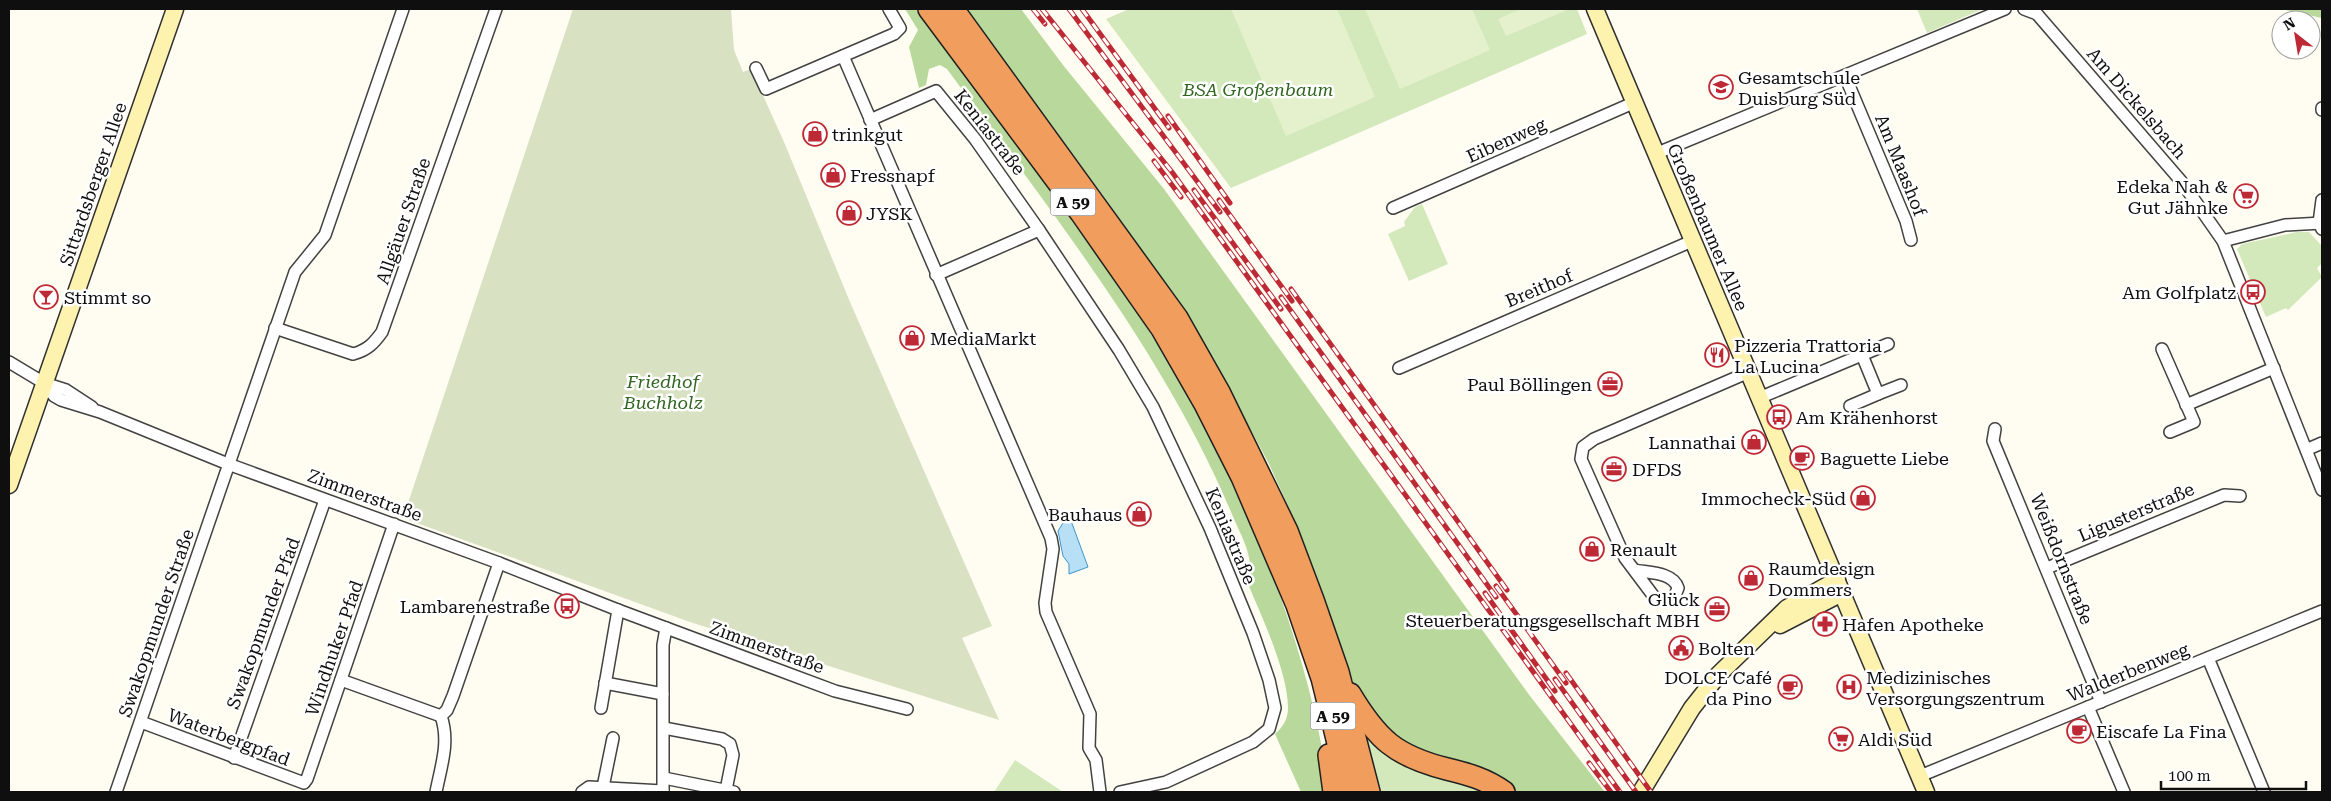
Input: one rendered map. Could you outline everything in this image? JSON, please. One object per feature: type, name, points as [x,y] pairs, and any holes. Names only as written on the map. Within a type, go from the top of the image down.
[{"type":"highway","name":"A 59","points":[[929,9],[1081,213],[1162,330],[1205,404],[1242,477],[1270,539],[1310,642],[1334,721],[1350,792]]},
{"type":"highway","name":"A 59","points":[[953,9],[1177,318],[1220,394],[1287,531],[1338,672],[1368,792]]},
{"type":"highway","points":[[1310,642],[1334,792]]},
{"type":"highway","points":[[1338,672],[1372,728],[1385,742],[1410,757],[1475,775],[1504,792]]},
{"type":"main road","name":"Sittardsberger Allee","points":[[9,485],[175,9]]},
{"type":"main road","name":"Großenbaumer Allee","points":[[1595,9],[1926,792]]},
{"type":"main road","points":[[1641,792],[1705,690],[1787,608],[1840,587]]},
{"type":"street","points":[[228,464],[295,272],[318,248],[326,236],[403,9]]},
{"type":"street","name":"Allgäuer Straße","points":[[275,328],[354,354],[364,351],[374,343],[382,332],[496,9]]},
{"type":"street","points":[[756,68],[766,89],[843,56],[898,31],[899,23],[889,9]]},
{"type":"street","points":[[1655,154],[2005,9]]},
{"type":"street","name":"Am Dickelsbach","points":[[2024,9],[2037,14],[2177,176],[2222,241],[2308,449],[2322,490]]},
{"type":"street","points":[[843,56],[936,275],[1052,538],[1053,549],[1045,604],[1046,612],[1090,714],[1089,748],[1096,760],[1100,792]]},
{"type":"street","name":"Am Maashof","points":[[1845,76],[1906,222],[1911,240]]},
{"type":"street","name":"Keniastraße","points":[[870,120],[936,91],[975,139],[1039,230],[1119,350],[1153,407],[1221,554],[1253,633],[1269,680],[1275,708],[1269,729],[1253,742],[1166,782],[1120,792]]},
{"type":"street","name":"Eibenweg","points":[[1393,208],[1634,103]]},
{"type":"street","points":[[2222,241],[2286,225],[2321,226],[2322,200]]},
{"type":"street","points":[[936,275],[1039,230]]},
{"type":"street","name":"Breithof","points":[[1399,368],[1692,241]]},
{"type":"street","points":[[1759,398],[1888,344]]},
{"type":"street","points":[[2162,349],[2194,422],[2170,432]]},
{"type":"street","points":[[1862,355],[1878,394]]},
{"type":"street","name":"Zimmerstraße","points":[[9,362],[44,383],[54,396],[62,400],[100,412],[228,464],[499,563],[618,610],[835,691],[906,709]]},
{"type":"street","points":[[2186,405],[2274,368]]},
{"type":"street","points":[[1634,570],[1626,558],[1581,459],[1583,447],[1594,439],[1749,372]]},
{"type":"street","points":[[1850,406],[1901,385]]},
{"type":"street","name":"Weißdornstraße","points":[[1995,429],[1993,441],[2101,702]]},
{"type":"street","points":[[2308,449],[2322,443]]},
{"type":"street","name":"Swakopmunder Straße","points":[[116,792],[228,464]]},
{"type":"street","name":"Ligusterstraße","points":[[2047,568],[2224,494],[2240,496]]},
{"type":"street","name":"Swakopmunder Pfad","points":[[234,758],[325,500]]},
{"type":"street","name":"Windhuker Pfad","points":[[304,783],[342,680],[394,524]]},
{"type":"street","points":[[441,716],[447,710],[453,696],[499,563]]},
{"type":"street","points":[[601,708],[618,610]]},
{"type":"street","name":"Walderbenweg","points":[[1920,776],[2322,611]]},
{"type":"street","points":[[582,792],[588,787],[603,787],[663,792],[663,645],[666,628]]},
{"type":"street","points":[[2208,658],[2264,792]]},
{"type":"street","points":[[342,680],[441,716]]},
{"type":"street","points":[[605,683],[663,694]]},
{"type":"street","points":[[2088,707],[2124,792]]},
{"type":"street","points":[[436,792],[446,744],[446,734],[441,716]]},
{"type":"street","name":"Waterbergpfad","points":[[141,722],[304,783]]},
{"type":"street","points":[[664,728],[722,739],[730,744],[733,755],[730,791],[664,778]]},
{"type":"street","points":[[603,787],[613,738]]},
{"type":"green space","name":"Friedhof Buchholz","points":[[573,9],[731,9],[734,50],[743,72],[751,69],[784,142],[850,302],[992,626],[962,638],[999,720],[690,622],[403,518]]},
{"type":"green space","points":[[905,9],[918,9],[1066,210],[1151,334],[1212,439],[1264,554],[1286,614],[1305,673],[1319,733],[1329,792],[1301,792],[1275,734],[1283,726],[1287,716],[1287,693],[1272,642],[1246,579],[1250,564],[1247,549],[1207,459],[1176,400],[1104,286],[947,69],[940,65],[929,69],[926,85],[919,88],[909,47],[918,30]]},
{"type":"green space","points":[[966,9],[1021,9],[1063,65],[1164,189],[1530,696],[1605,792],[1516,792],[1499,780],[1388,738],[1354,685],[1323,594],[1297,526],[1269,464],[1228,387],[1185,313],[1105,198]]},
{"type":"green space","name":"BSA Großenbaum","points":[[1129,9],[1577,9],[1587,34],[1231,188],[1106,19]]},
{"type":"green space","points":[[1231,9],[1337,9],[1375,97],[1286,136]]},
{"type":"green space","points":[[1365,9],[1472,9],[1490,50],[1400,89]]},
{"type":"green space","points":[[1521,9],[1564,9],[1565,11],[1506,36],[1498,19]]},
{"type":"green space","points":[[1917,9],[1983,9],[1927,33]]},
{"type":"green space","points":[[2281,9],[2322,9],[2322,18],[2321,10]]},
{"type":"green space","points":[[1422,204],[1448,264],[1409,281],[1388,234],[1405,226],[1404,222],[1415,207]]},
{"type":"green space","points":[[2297,232],[2309,232],[2322,246],[2322,263],[2317,268],[2322,277],[2288,310],[2286,308],[2266,317],[2237,249],[2242,244]]},
{"type":"green space","points":[[1363,725],[1495,792],[1378,792]]},
{"type":"green space","points":[[1015,760],[1063,792],[994,792]]},
{"type":"water","points":[[1070,518],[1088,567],[1069,574],[1069,564],[1063,556],[1058,531],[1063,523]]},
{"type":"railway","points":[[1033,9],[1045,24]]},
{"type":"railway","points":[[1042,9],[1172,172],[1620,792]]},
{"type":"railway","points":[[1069,9],[1220,212]]},
{"type":"railway","points":[[1082,9],[1169,128]]},
{"type":"railway","points":[[1168,116],[1230,203]]},
{"type":"railway","points":[[1154,161],[1181,197]]},
{"type":"railway","points":[[1194,190],[1281,309]]},
{"type":"railway","points":[[1219,200],[1292,301]]},
{"type":"railway","points":[[1291,289],[1507,590]]},
{"type":"railway","points":[[1281,297],[1496,597]]},
{"type":"railway","points":[[1496,586],[1566,683]]},
{"type":"railway","points":[[1485,593],[1555,691]]},
{"type":"railway","points":[[1566,673],[1651,792]]},
{"type":"railway","points":[[1555,679],[1636,792]]},
{"type":"railway","points":[[1589,763],[1611,792]]},
{"type":"place","name":"Gesamtschule Duisburg Süd","points":[[1721,87]]},
{"type":"place","name":"trinkgut","points":[[815,134]]},
{"type":"place","name":"Fressnapf","points":[[833,175]]},
{"type":"place","name":"Edeka Nah & Gut Jähnke","points":[[2246,196]]},
{"type":"place","name":"JYSK","points":[[849,213]]},
{"type":"place","name":"Am Golfplatz","points":[[2253,292]]},
{"type":"place","name":"Stimmt so","points":[[46,297]]},
{"type":"place","name":"MediaMarkt","points":[[912,338]]},
{"type":"place","name":"Pizzeria Trattoria La Lucina","points":[[1717,355]]},
{"type":"place","name":"Paul Böllingen","points":[[1610,384]]},
{"type":"place","name":"Am Krähenhorst","points":[[1779,417]]},
{"type":"place","name":"Lannathai","points":[[1754,442]]},
{"type":"place","name":"Baguette Liebe","points":[[1802,458]]},
{"type":"place","name":"DFDS","points":[[1614,469]]},
{"type":"place","name":"Immocheck-Süd","points":[[1863,498]]},
{"type":"place","name":"Bauhaus","points":[[1139,514]]},
{"type":"place","name":"Renault","points":[[1592,549]]},
{"type":"place","name":"Raumdesign Dommers","points":[[1751,578]]},
{"type":"place","name":"Lambarenestraße","points":[[567,606]]},
{"type":"place","name":"Glück Steuerberatungsgesellschaft MBH","points":[[1717,609]]},
{"type":"place","name":"Hafen Apotheke","points":[[1825,624]]},
{"type":"place","name":"Bolten","points":[[1681,648]]},
{"type":"place","name":"DOLCE Café da Pino","points":[[1790,687]]},
{"type":"place","name":"Medizinisches Versorgungszentrum","points":[[1849,687]]},
{"type":"place","name":"Eiscafe La Fina","points":[[2079,731]]},
{"type":"place","name":"Aldi Süd","points":[[1841,739]]}]
